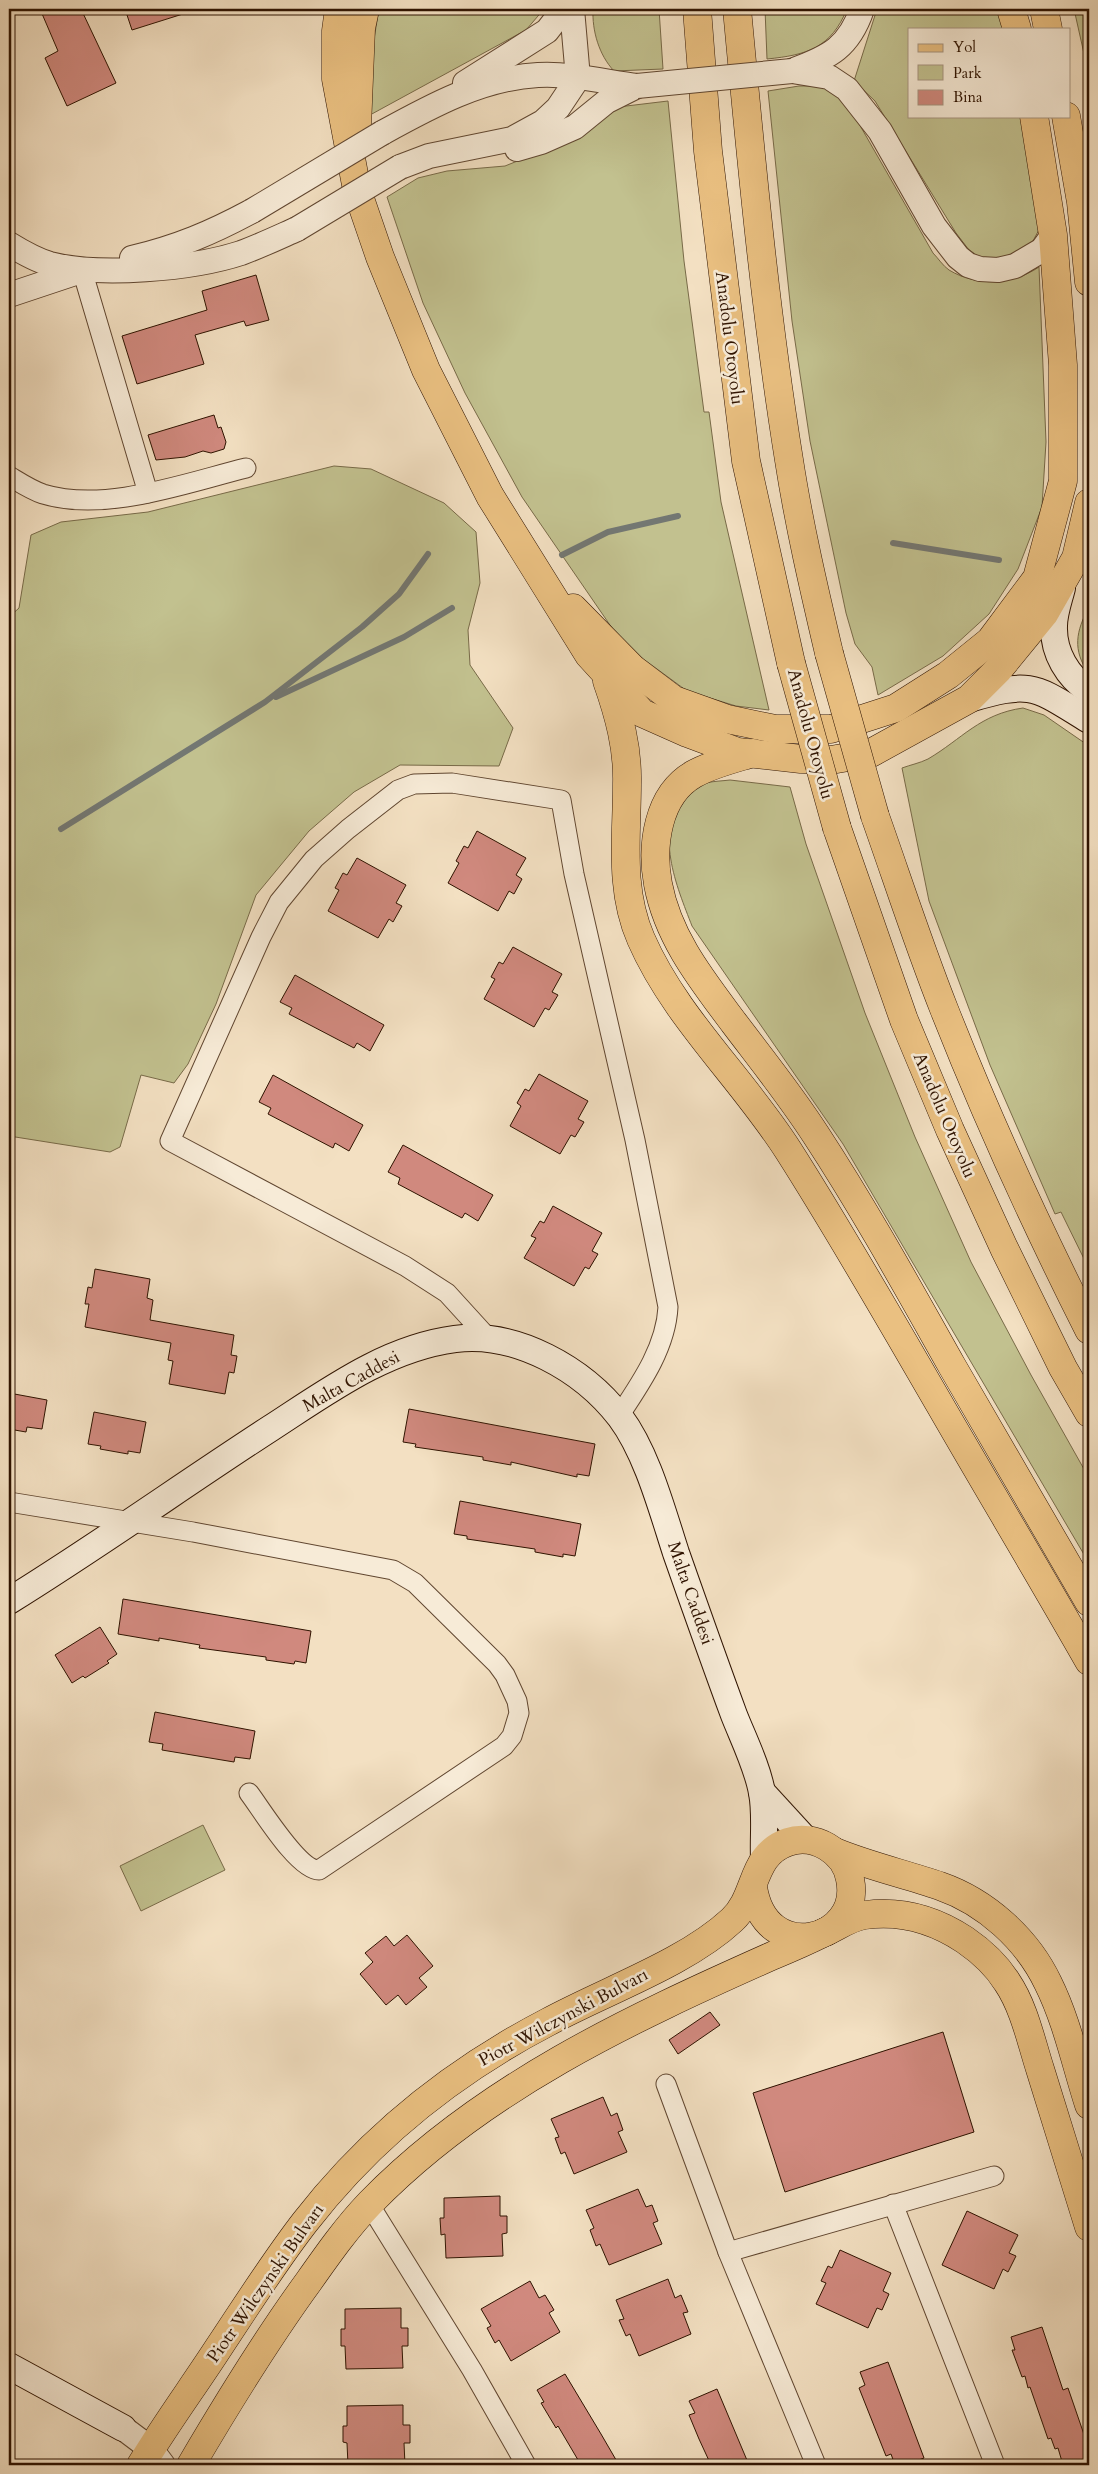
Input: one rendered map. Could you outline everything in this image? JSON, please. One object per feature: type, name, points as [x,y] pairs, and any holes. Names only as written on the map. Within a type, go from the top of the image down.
[{"type":"main road","points":[[339,9],[336,31],[336,79],[357,190],[380,257],[426,370],[490,496],[589,655],[642,713],[687,733],[738,752],[831,760],[871,753],[969,699],[999,690],[1026,688],[1039,690],[1089,720]]},
{"type":"main road","points":[[357,190],[357,97],[361,28],[365,9]]},
{"type":"main road","name":"Anadolu Otoyolu","points":[[697,9],[708,151],[746,461],[791,663],[837,828],[904,1020],[950,1130],[1004,1248],[1063,1368],[1089,1413]]},
{"type":"main road","points":[[737,9],[766,290],[788,451],[807,560],[829,653],[875,816],[943,1008],[1039,1229],[1089,1330]]},
{"type":"main road","points":[[1011,9],[1016,28]]},
{"type":"main road","points":[[1044,9],[1048,28]]},
{"type":"main road","points":[[539,573],[633,669],[674,700],[727,719],[775,728],[831,729],[896,708],[948,675],[990,641],[1037,578],[1063,481],[1063,365],[1053,235],[1034,118]]},
{"type":"main road","points":[[1066,118],[1080,202],[1089,282]]},
{"type":"main road","points":[[969,699],[999,669],[1044,614],[1076,558],[1089,503]]},
{"type":"main road","points":[[1063,580],[1054,626],[1058,648],[1068,675],[1089,691]]},
{"type":"main road","points":[[603,670],[619,715],[626,748],[625,869],[630,901],[640,936],[655,968],[682,1009],[758,1107],[822,1204],[1089,1661]]},
{"type":"main road","points":[[753,753],[693,774],[676,788],[666,804],[659,824],[656,850],[658,883],[667,918],[680,946],[699,975],[805,1120],[858,1203],[1089,1602]]},
{"type":"main road","name":"Malta Caddesi","points":[[9,1601],[213,1465],[368,1368],[414,1347],[458,1338],[488,1338],[511,1343],[557,1362],[596,1391],[619,1416],[633,1438],[762,1792],[764,1858]]},
{"type":"main road","name":"Malta Caddesi","points":[[762,1792],[806,1840]]},
{"type":"main road","points":[[764,1858],[776,1847],[791,1841],[806,1840],[822,1843],[835,1852],[862,1863],[941,1886],[967,1898],[992,1913],[1014,1934],[1032,1956],[1048,1982],[1089,2106]]},
{"type":"main road","name":"Piotr Wilczynski Bulvarı","points":[[753,1887],[756,1904],[763,1918],[776,1930],[791,1936],[807,1938],[823,1933],[836,1924],[846,1911],[851,1895],[850,1880],[845,1865],[835,1852]]},
{"type":"main road","name":"Piotr Wilczynski Bulvarı","points":[[152,2460],[290,2240],[342,2178],[372,2148],[428,2098],[490,2053],[593,1998],[697,1947],[734,1919],[746,1904],[753,1887],[756,1872],[764,1858]]},
{"type":"main road","name":"Piotr Wilczynski Bulvarı","points":[[191,2465],[227,2403],[284,2314],[336,2243],[369,2204],[446,2134],[470,2116],[534,2075],[706,1986],[852,1918],[890,1913],[914,1916],[942,1926],[968,1942],[989,1960],[1008,1983],[1019,2005],[1089,2227]]},
{"type":"main road","points":[[9,2366],[123,2428]]},
{"type":"street","points":[[421,112],[547,31],[564,9]]},
{"type":"street","points":[[9,244],[49,264],[82,270],[145,269],[214,259],[240,253],[297,229],[400,167],[448,153],[512,140],[527,133],[558,108],[578,78],[572,9]]},
{"type":"street","points":[[792,71],[824,59],[843,46],[862,9]]},
{"type":"street","points":[[10,291],[176,246],[204,236],[252,211],[382,132],[421,112],[481,84],[540,75],[637,86],[792,71],[829,77],[847,89],[880,131],[934,226],[958,257],[968,265],[980,270],[998,270],[1015,266],[1042,250],[1053,235]]},
{"type":"street","points":[[448,153],[483,154],[508,152],[541,142],[575,127],[606,101],[637,86]]},
{"type":"street","points":[[82,270],[148,493]]},
{"type":"street","points":[[9,476],[42,494],[87,500],[148,493],[246,468]]},
{"type":"street","points":[[488,1338],[447,1293],[433,1283],[405,1266],[170,1141],[261,936],[279,902],[314,859],[348,829],[398,790],[414,784],[452,783],[561,800],[574,874],[630,1121],[668,1307],[667,1322],[652,1363],[619,1416]]},
{"type":"street","points":[[9,1502],[379,1565],[393,1570],[415,1583],[497,1664],[517,1701],[517,1724],[512,1736],[499,1751],[319,1870],[312,1870],[299,1860],[249,1792]]},
{"type":"street","points":[[666,2084],[728,2252],[816,2465]]},
{"type":"street","points":[[728,2252],[994,2176]]},
{"type":"street","points":[[369,2204],[467,2362],[526,2465]]},
{"type":"street","points":[[893,2204],[995,2465]]},
{"type":"street","points":[[123,2428],[152,2460]]},
{"type":"green space","points":[[379,9],[544,9],[526,30],[370,115],[370,63]]},
{"type":"green space","points":[[593,9],[659,9],[663,69],[614,71],[600,50],[595,34]]},
{"type":"green space","points":[[765,9],[847,9],[833,33],[816,47],[794,55],[767,59]]},
{"type":"green space","points":[[877,9],[1002,9],[1007,28],[908,28],[908,118],[1026,118],[1042,224],[1033,241],[1019,256],[1002,260],[981,258],[969,250],[956,233],[875,101],[854,81]]},
{"type":"green space","points":[[1074,9],[1086,9],[1089,25],[1089,76]]},
{"type":"green space","points":[[799,86],[820,86],[835,92],[854,115],[933,253],[949,270],[971,279],[994,282],[1029,273],[1039,267],[1046,442],[1042,507],[1018,569],[989,614],[943,656],[878,695],[872,667],[855,644],[846,613],[810,441],[792,321],[768,91]]},
{"type":"green space","points":[[668,101],[684,261],[704,412],[709,412],[721,502],[769,710],[736,706],[687,691],[623,644],[522,497],[465,393],[423,303],[387,197],[418,178],[447,171],[505,166],[535,154],[618,107]]},
{"type":"green space","points":[[334,466],[371,469],[444,503],[476,532],[480,583],[468,630],[470,665],[513,728],[499,766],[400,765],[354,792],[309,831],[256,895],[216,1004],[188,1064],[174,1083],[141,1075],[120,1147],[110,1152],[9,1136],[9,617],[19,608],[31,535],[61,522],[148,512]]},
{"type":"green space","points":[[1089,607],[1089,674],[1080,657],[1078,640],[1081,624]]},
{"type":"green space","points":[[1023,708],[1044,715],[1089,746],[1089,1269],[1061,1212],[1055,1214],[990,1065],[929,901],[902,768],[928,759],[972,728],[995,716]]},
{"type":"green space","points":[[730,780],[790,787],[806,844],[865,1013],[915,1137],[971,1262],[1031,1375],[1089,1478],[1089,1563],[843,1144],[692,926],[680,894],[671,859],[669,842],[671,825],[677,809],[693,790],[706,783]]},
{"type":"green space","points":[[203,1825],[225,1870],[141,1911],[120,1866]]},
{"type":"building","points":[[40,9],[81,9],[116,83],[67,106],[45,58],[58,51]]},
{"type":"building","points":[[125,9],[185,9],[186,13],[132,30]]},
{"type":"building","points":[[256,275],[269,320],[246,326],[244,321],[195,335],[204,364],[137,384],[122,336],[207,310],[202,291]]},
{"type":"building","points":[[214,415],[218,428],[221,427],[226,442],[224,449],[211,453],[203,451],[185,457],[156,460],[148,435]]},
{"type":"building","points":[[477,831],[526,858],[516,875],[522,879],[514,894],[509,891],[498,911],[448,883],[459,863],[456,861],[464,846],[468,848]]},
{"type":"building","points":[[357,858],[406,885],[396,903],[402,906],[393,922],[389,919],[378,938],[328,911],[339,890],[335,888],[343,873],[347,875]]},
{"type":"building","points":[[513,947],[562,974],[552,992],[558,995],[549,1010],[545,1008],[534,1027],[484,999],[495,979],[491,977],[499,962],[503,964]]},
{"type":"building","points":[[295,975],[384,1025],[370,1051],[357,1043],[354,1048],[289,1014],[292,1008],[280,1002]]},
{"type":"building","points":[[539,1074],[588,1101],[578,1119],[584,1122],[575,1137],[571,1135],[560,1154],[510,1126],[521,1106],[517,1103],[525,1089],[529,1091]]},
{"type":"building","points":[[273,1075],[363,1125],[349,1151],[335,1143],[333,1148],[268,1114],[271,1108],[259,1102]]},
{"type":"building","points":[[403,1145],[493,1195],[478,1221],[465,1213],[462,1218],[398,1184],[400,1178],[388,1172]]},
{"type":"building","points":[[553,1206],[602,1233],[592,1251],[598,1254],[589,1269],[585,1267],[574,1286],[524,1258],[536,1238],[531,1236],[540,1221],[544,1223]]},
{"type":"building","points":[[95,1269],[150,1279],[147,1298],[153,1300],[150,1320],[234,1335],[231,1355],[237,1356],[234,1373],[229,1372],[225,1394],[169,1384],[173,1361],[168,1360],[171,1343],[85,1327],[89,1304],[85,1304],[88,1287],[92,1288]]},
{"type":"building","points":[[9,1393],[47,1400],[42,1429],[27,1427],[26,1432],[9,1429]]},
{"type":"building","points":[[409,1409],[595,1444],[589,1476],[577,1474],[577,1477],[511,1462],[511,1465],[483,1460],[483,1457],[415,1447],[416,1444],[403,1442]]},
{"type":"building","points":[[94,1412],[146,1422],[140,1453],[128,1451],[128,1454],[100,1449],[101,1446],[88,1444]]},
{"type":"building","points":[[460,1501],[581,1524],[575,1556],[563,1554],[563,1557],[535,1552],[535,1549],[467,1539],[467,1536],[454,1534]]},
{"type":"building","points":[[123,1599],[311,1631],[306,1663],[295,1661],[294,1664],[266,1660],[266,1657],[199,1648],[200,1645],[118,1634]]},
{"type":"building","points":[[100,1627],[117,1654],[107,1661],[109,1663],[85,1678],[83,1676],[72,1683],[55,1655]]},
{"type":"building","points":[[155,1712],[255,1731],[250,1759],[235,1757],[234,1762],[162,1750],[163,1744],[149,1742]]},
{"type":"building","points":[[407,1935],[433,1966],[419,1978],[427,1987],[406,2005],[398,1995],[386,2005],[360,1974],[373,1962],[365,1953],[386,1936],[394,1946]]},
{"type":"building","points":[[710,2012],[720,2025],[678,2054],[669,2040]]},
{"type":"building","points":[[943,2032],[974,2132],[785,2192],[753,2093]]},
{"type":"building","points":[[603,2097],[611,2116],[617,2113],[623,2130],[618,2132],[627,2152],[574,2174],[565,2152],[561,2154],[555,2138],[559,2137],[551,2119]]},
{"type":"building","points":[[638,2189],[646,2207],[652,2205],[658,2221],[653,2223],[662,2244],[609,2265],[600,2244],[596,2246],[590,2230],[594,2228],[586,2210]]},
{"type":"building","points":[[500,2196],[500,2216],[507,2216],[507,2233],[502,2234],[503,2256],[446,2258],[445,2234],[441,2235],[440,2218],[444,2218],[444,2198]]},
{"type":"building","points":[[967,2211],[1018,2235],[1009,2253],[1016,2256],[1008,2272],[1003,2269],[994,2289],[942,2265]]},
{"type":"building","points":[[840,2250],[891,2273],[883,2291],[889,2294],[882,2310],[877,2308],[868,2328],[816,2304],[826,2283],[821,2281],[828,2266],[832,2268]]},
{"type":"building","points":[[668,2279],[675,2298],[681,2295],[688,2312],[683,2313],[691,2334],[639,2356],[630,2334],[626,2336],[619,2320],[624,2319],[616,2300]]},
{"type":"building","points":[[530,2281],[539,2298],[545,2295],[554,2310],[549,2313],[560,2332],[511,2361],[499,2340],[495,2343],[487,2328],[491,2326],[481,2309]]},
{"type":"building","points":[[401,2308],[401,2328],[408,2328],[408,2346],[402,2346],[403,2368],[346,2369],[345,2346],[341,2346],[341,2329],[345,2329],[345,2309]]},
{"type":"building","points":[[1042,2327],[1063,2390],[1068,2388],[1089,2449],[1089,2465],[1063,2465],[1058,2448],[1055,2449],[1051,2438],[1048,2439],[1030,2387],[1028,2388],[1025,2376],[1022,2377],[1012,2350],[1015,2350],[1011,2337]]},
{"type":"building","points":[[888,2362],[924,2458],[905,2465],[895,2465],[891,2454],[886,2456],[859,2388],[865,2385],[860,2372]]},
{"type":"building","points":[[565,2374],[619,2465],[581,2465],[558,2426],[556,2428],[541,2403],[544,2402],[537,2390]]},
{"type":"building","points":[[717,2389],[749,2465],[711,2465],[699,2439],[689,2415],[695,2413],[689,2401]]},
{"type":"building","points":[[403,2405],[403,2425],[410,2425],[410,2443],[404,2443],[405,2465],[348,2465],[347,2443],[343,2442],[343,2426],[347,2426],[347,2406]]},
{"type":"waterway","points":[[562,555],[608,532],[678,516]]},
{"type":"waterway","points":[[893,543],[999,560]]},
{"type":"waterway","points":[[61,829],[265,702],[362,627],[399,594],[428,554]]},
{"type":"waterway","points":[[276,697],[404,637],[452,608]]}]
